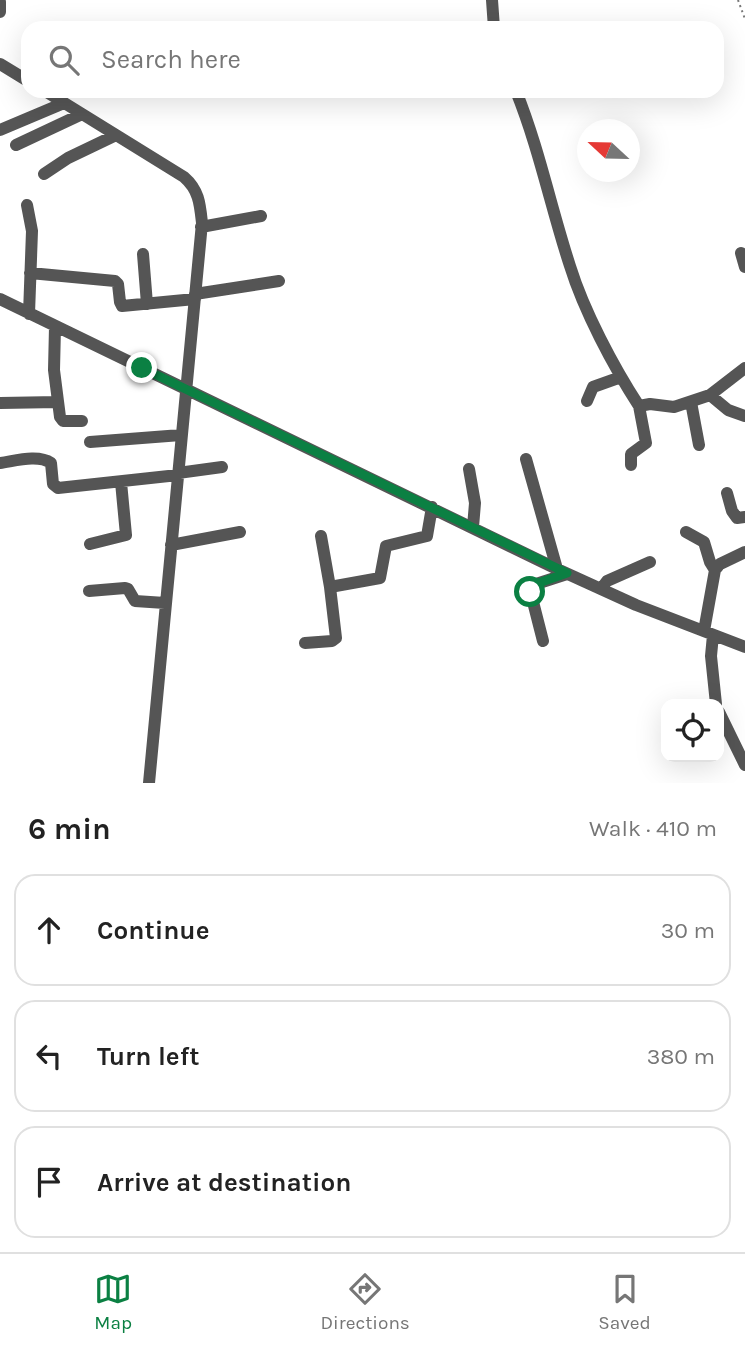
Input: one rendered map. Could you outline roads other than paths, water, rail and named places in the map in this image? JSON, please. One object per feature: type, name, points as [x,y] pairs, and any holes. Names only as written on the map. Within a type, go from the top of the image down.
[{"type":"street","points":[[492,0],[494,21]]},
{"type":"street","points":[[0,2],[0,12]]},
{"type":"street","points":[[0,64],[21,77]]},
{"type":"street","points":[[56,98],[193,184],[204,227],[181,435],[181,473],[165,603],[149,783]]},
{"type":"street","points":[[518,98],[540,160],[578,289],[621,377],[639,406],[646,443],[631,454],[631,465]]},
{"type":"street","points":[[0,130],[64,103]]},
{"type":"street","points":[[16,145],[82,114]]},
{"type":"street","points":[[44,174],[68,158],[117,135]]},
{"type":"street","points":[[27,205],[32,230],[29,314]]},
{"type":"street","points":[[204,227],[261,216]]},
{"type":"street","points":[[741,253],[745,267]]},
{"type":"street","points":[[143,254],[147,304]]},
{"type":"street","points":[[30,273],[115,281],[118,284],[121,306],[279,281]]},
{"type":"street","points":[[0,299],[562,571],[745,647]]},
{"type":"street","points":[[55,327],[54,370],[62,420],[82,421]]},
{"type":"street","points":[[639,406],[650,404],[666,407],[691,402],[710,395],[745,368]]},
{"type":"street","points":[[587,401],[593,387],[621,377]]},
{"type":"street","points":[[710,395],[727,410],[745,415]]},
{"type":"street","points":[[0,403],[58,402]]},
{"type":"street","points":[[691,402],[699,445]]},
{"type":"street","points":[[90,442],[181,435]]},
{"type":"street","points":[[526,459],[562,571]]},
{"type":"street","points":[[0,463],[47,460],[51,463],[53,484],[58,488],[222,467]]},
{"type":"street","points":[[469,468],[475,503],[472,527]]},
{"type":"street","points":[[90,544],[127,533],[121,482]]},
{"type":"street","points":[[727,493],[733,514],[737,518],[745,517]]},
{"type":"street","points":[[330,587],[380,578],[386,546],[427,536],[432,507]]},
{"type":"street","points":[[174,544],[240,532]]},
{"type":"street","points":[[686,532],[704,542],[715,570]]},
{"type":"street","points":[[305,643],[332,641],[336,638],[321,536]]},
{"type":"street","points":[[715,699],[709,633],[715,570],[720,564],[745,552]]},
{"type":"street","points":[[601,589],[607,581],[650,562]]},
{"type":"street","points":[[543,640],[530,590],[533,585],[562,571]]},
{"type":"street","points":[[89,591],[125,587],[135,601],[165,603]]},
{"type":"street","points":[[724,722],[745,765]]}]
